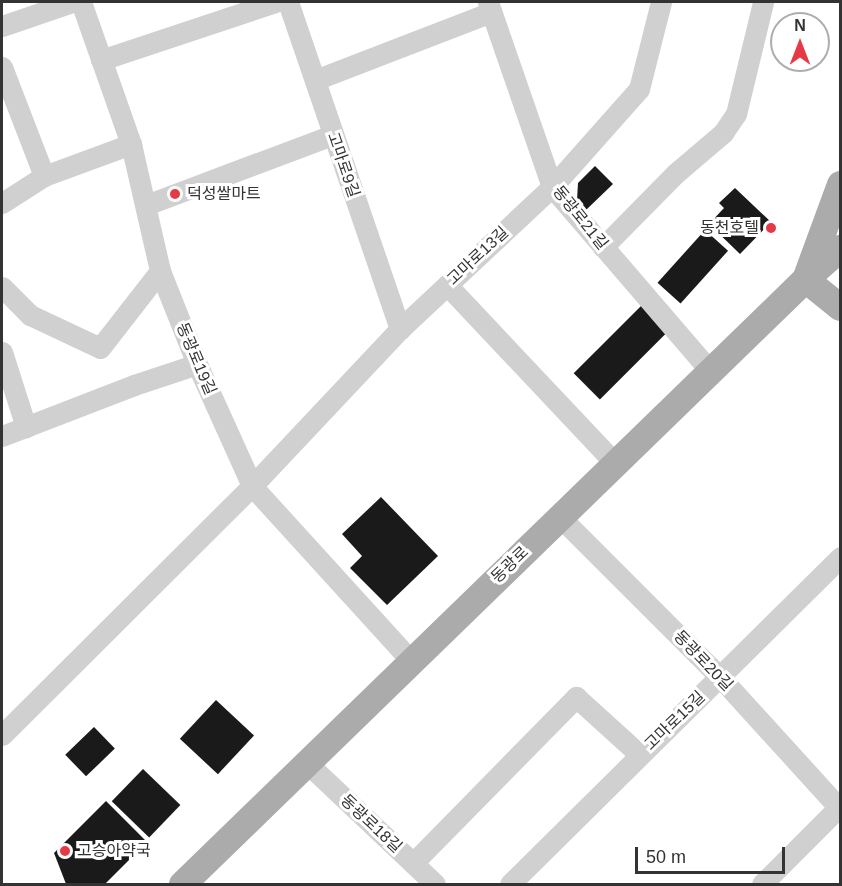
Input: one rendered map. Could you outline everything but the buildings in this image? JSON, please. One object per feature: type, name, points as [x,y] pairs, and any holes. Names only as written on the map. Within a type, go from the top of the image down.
[{"type":"main road","points":[[840,184],[805,279],[840,307]]},
{"type":"main road","name":"동광로","points":[[182,885],[805,279],[840,248]]},
{"type":"street","points":[[2,26],[72,2]]},
{"type":"street","name":"동광로19길","points":[[81,2],[131,144],[160,271],[197,364],[252,486],[411,662]]},
{"type":"street","points":[[101,60],[274,2]]},
{"type":"street","name":"고마로9길","points":[[288,2],[400,329]]},
{"type":"street","name":"고마로13길","points":[[2,735],[252,486],[400,329],[552,187],[639,89],[661,2]]},
{"type":"street","points":[[603,247],[676,173],[723,133],[736,114],[763,2]]},
{"type":"street","points":[[315,80],[490,7]]},
{"type":"street","name":"동광로21길","points":[[490,7],[552,187],[710,371]]},
{"type":"street","points":[[2,67],[44,176]]},
{"type":"street","points":[[146,205],[332,135]]},
{"type":"street","points":[[2,202],[44,176],[131,144]]},
{"type":"street","points":[[2,287],[30,315],[100,348],[160,271]]},
{"type":"street","points":[[447,285],[615,463]]},
{"type":"street","points":[[2,352],[26,427]]},
{"type":"street","points":[[2,436],[134,385],[197,364]]},
{"type":"street","name":"동광로20길","points":[[560,517],[720,677],[840,807]]},
{"type":"street","name":"고마로15길","points":[[510,885],[840,556]]},
{"type":"street","points":[[413,864],[576,697],[640,755]]},
{"type":"street","name":"동광로18길","points":[[307,763],[435,885]]},
{"type":"street","points":[[762,885],[840,807]]},
{"type":"place","name":"덕성쌀마트","points":[[175,194]]},
{"type":"place","name":"동천호텔","points":[[771,228]]},
{"type":"place","name":"고승아약국","points":[[65,851]]}]
